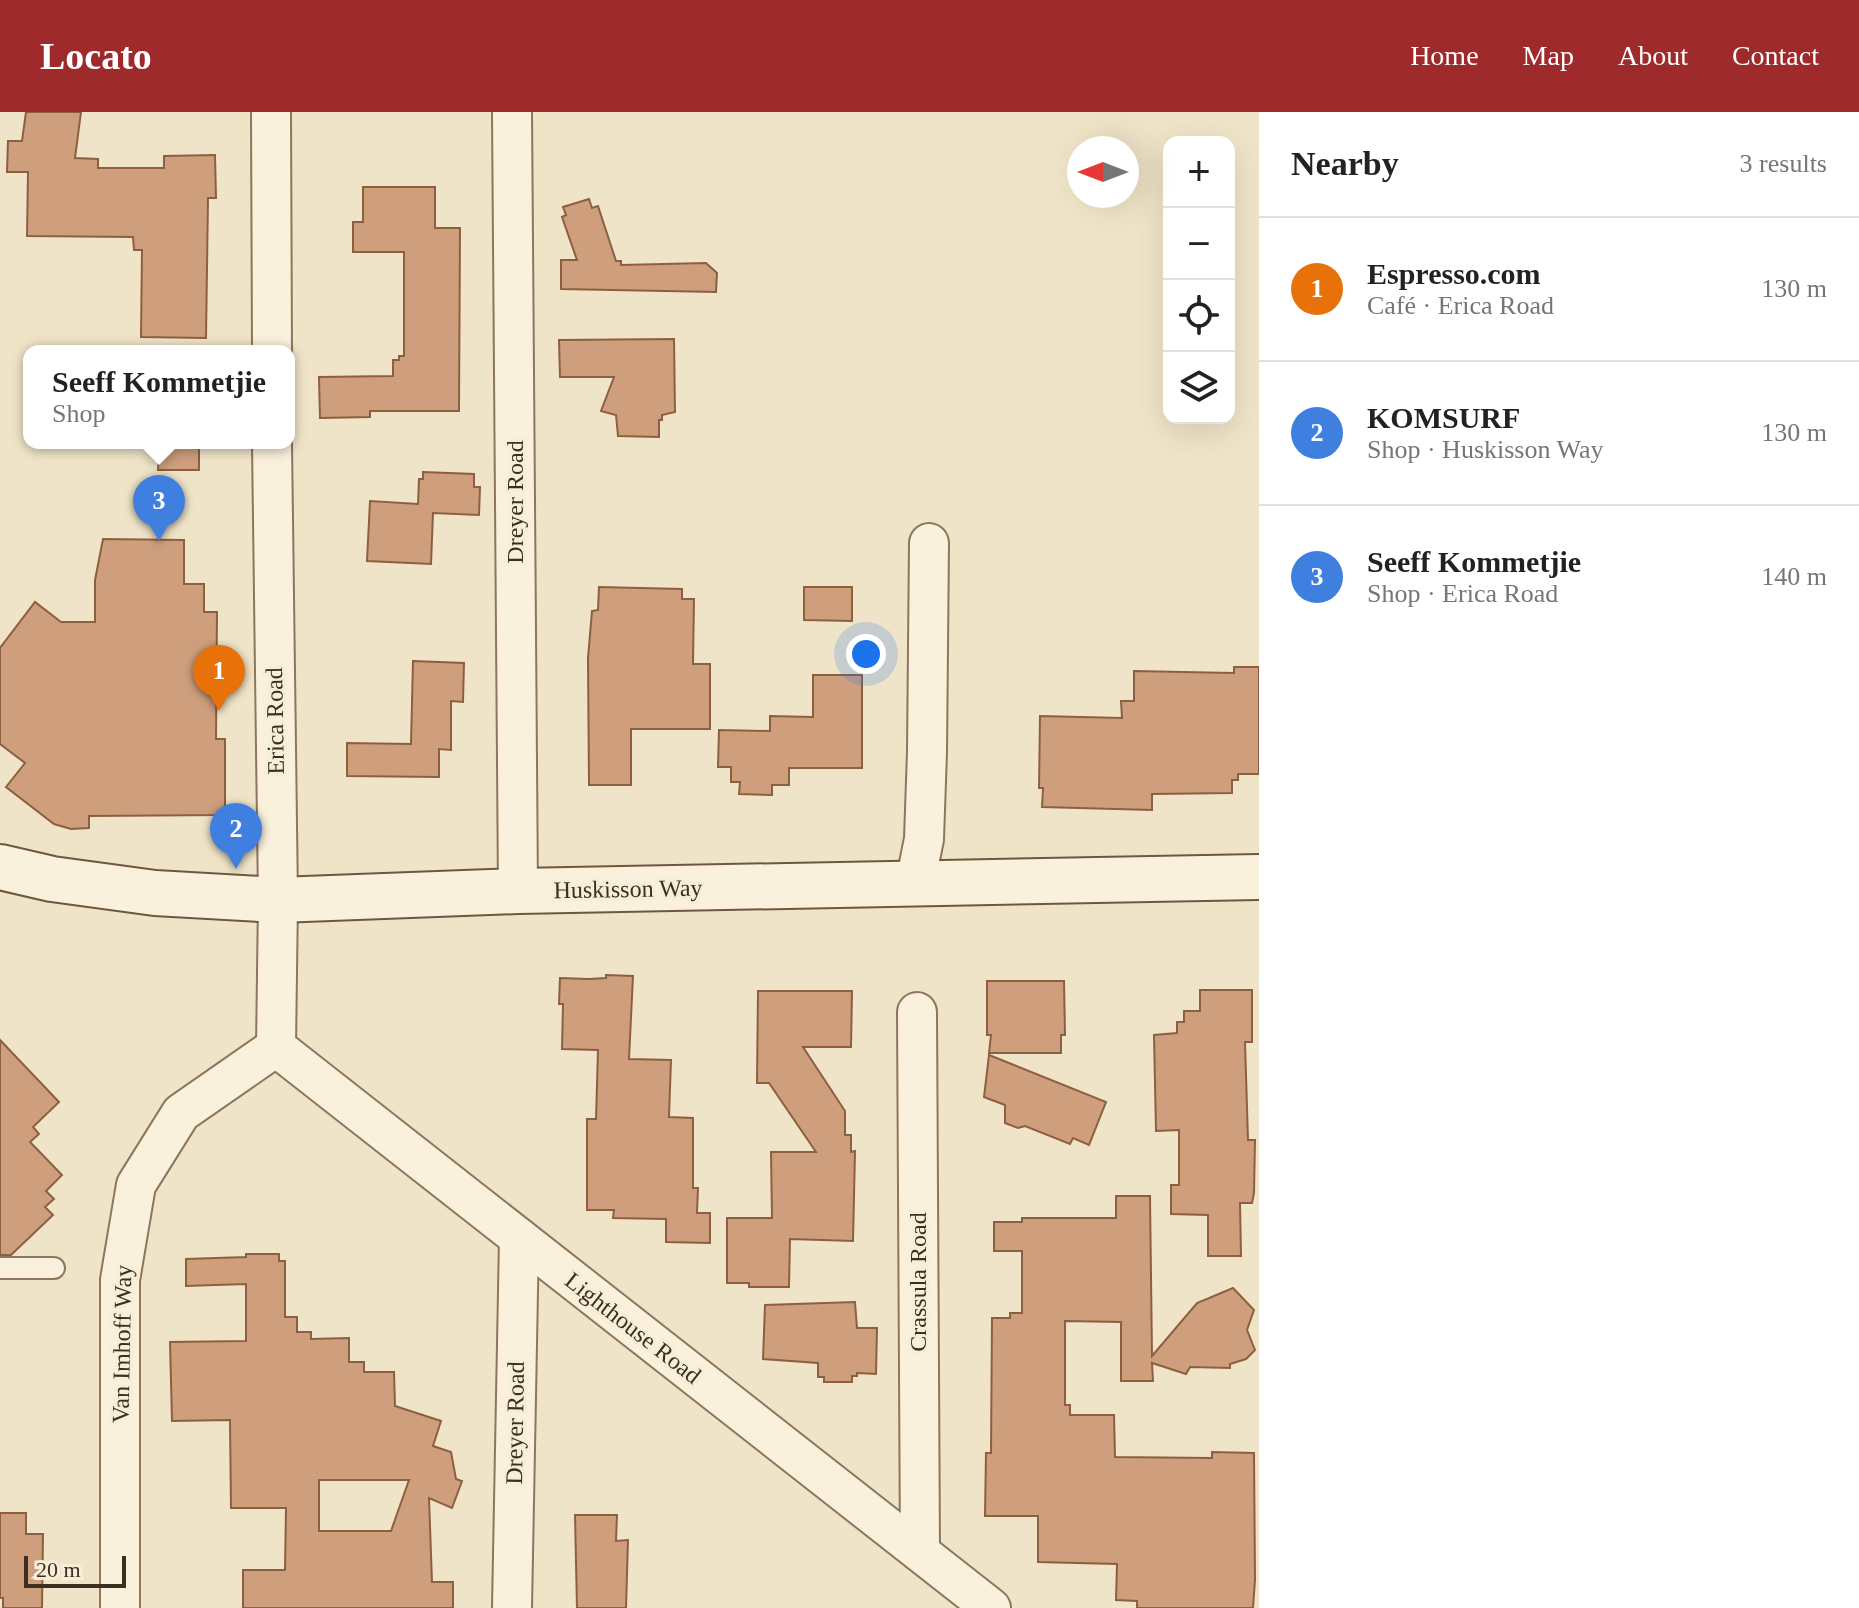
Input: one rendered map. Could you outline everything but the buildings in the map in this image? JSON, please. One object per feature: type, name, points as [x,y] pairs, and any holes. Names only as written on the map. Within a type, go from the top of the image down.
[{"type":"main road","name":"Huskisson Way","points":[[0,867],[52,879],[155,893],[278,900],[518,891],[1259,877]]},
{"type":"street","points":[[271,112],[272,345]]},
{"type":"street","name":"Dreyer Road","points":[[512,112],[518,891]]},
{"type":"street","name":"Erica Road","points":[[272,449],[278,900],[276,1047]]},
{"type":"street","points":[[915,884],[924,839],[927,767],[929,543]]},
{"type":"street","name":"Crassula Road","points":[[917,1012],[920,1552]]},
{"type":"street","name":"Lighthouse Road","points":[[276,1047],[991,1608]]},
{"type":"street","name":"Van Imhoff Way","points":[[120,1608],[120,1280],[136,1185],[181,1113],[276,1047]]},
{"type":"street","name":"Dreyer Road","points":[[512,1608],[519,1238]]},
{"type":"lane","points":[[0,1268],[54,1268]]},
{"type":"place","name":"Seeff Kommetjie","points":[[159,541]]},
{"type":"place","name":"Espresso.com","points":[[219,711]]},
{"type":"place","name":"KOMSURF","points":[[236,869]]}]
